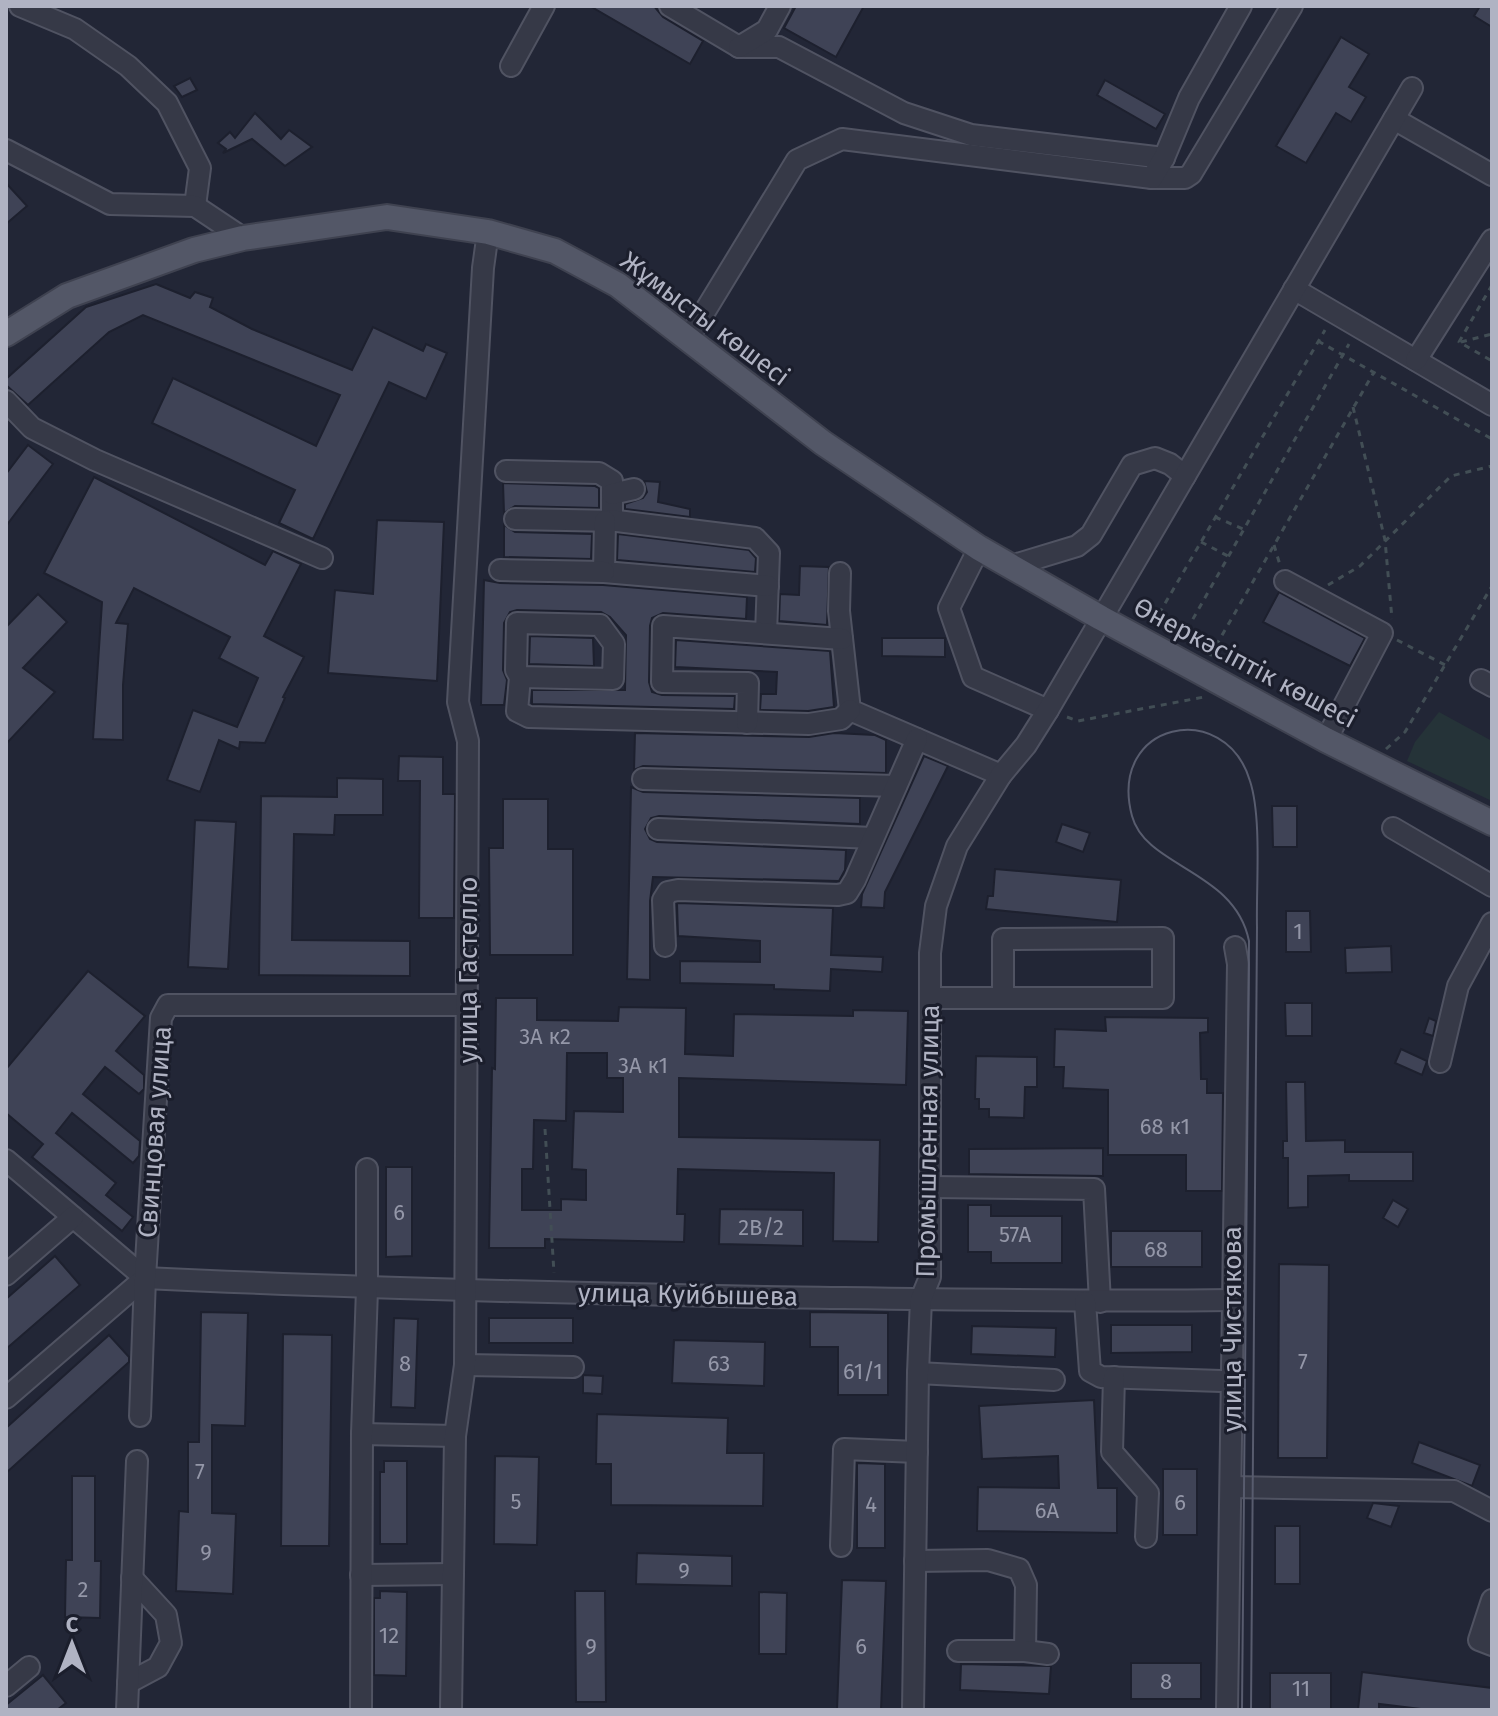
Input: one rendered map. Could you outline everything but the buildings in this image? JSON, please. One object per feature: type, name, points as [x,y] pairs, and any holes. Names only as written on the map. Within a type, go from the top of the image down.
[{"type":"main road","name":"Жұмысты көшесі","points":[[6,334],[67,296],[194,250],[243,238],[387,217],[488,232],[555,251],[618,285],[823,443],[979,548],[1101,618]]},
{"type":"main road","name":"Өнеркәсіптік көшесі","points":[[1101,618],[1326,740],[1492,823]]},
{"type":"street","points":[[20,6],[75,29],[128,66],[167,103],[200,168],[195,206]]},
{"type":"street","points":[[511,66],[544,6]]},
{"type":"street","points":[[670,6],[739,47],[779,47],[904,113],[971,135],[1164,158]]},
{"type":"street","points":[[739,47],[767,30],[780,6]]},
{"type":"street","points":[[1152,178],[1164,158],[1189,98],[1241,6]]},
{"type":"street","points":[[688,339],[797,160],[842,139],[1152,178],[1185,178],[1191,174],[1292,6]]},
{"type":"street","name":"Промышленная улица","points":[[913,1710],[918,1373],[921,1299],[930,1277],[930,953],[936,906],[957,846],[1001,775],[1026,745],[1048,710],[1412,88]]},
{"type":"street","points":[[1394,119],[1492,175]]},
{"type":"street","points":[[6,150],[110,204],[195,206],[243,238]]},
{"type":"street","name":"улица Гастелло","points":[[451,1710],[455,1436],[465,1365],[469,1005],[468,741],[458,702],[483,268],[488,232]]},
{"type":"street","points":[[1416,360],[1492,240]]},
{"type":"street","points":[[1294,289],[1492,405]]},
{"type":"street","points":[[6,401],[32,428],[95,460],[322,558]]},
{"type":"street","points":[[1011,566],[1077,546],[1091,535],[1132,465],[1155,458],[1170,464],[1185,476]]},
{"type":"street","points":[[506,471],[599,473],[612,481],[604,572]]},
{"type":"street","points":[[612,494],[634,489]]},
{"type":"street","points":[[515,519],[608,521],[755,538],[769,553],[766,633]]},
{"type":"street","points":[[979,548],[949,608],[973,677],[1048,710]]},
{"type":"street","points":[[500,570],[604,572],[768,586]]},
{"type":"street","points":[[840,573],[839,611],[850,710]]},
{"type":"street","points":[[1285,581],[1388,636],[1326,740]]},
{"type":"street","points":[[520,677],[613,679],[614,644],[600,625],[517,623],[516,670],[520,677],[517,711],[529,717],[809,724],[841,719],[850,710]]},
{"type":"street","points":[[747,723],[748,683],[662,682],[663,626],[842,639]]},
{"type":"street","points":[[850,710],[1001,775]]},
{"type":"street","points":[[665,946],[663,900],[668,892],[847,893],[917,739]]},
{"type":"street","points":[[643,779],[896,786]]},
{"type":"street","points":[[1393,828],[1492,886]]},
{"type":"street","points":[[658,829],[873,838]]},
{"type":"street","points":[[1440,1062],[1458,986],[1492,923]]},
{"type":"street","points":[[931,998],[1003,998],[1163,998],[1163,938],[1003,939],[1003,998]]},
{"type":"street","name":"улица Чистякова","points":[[1227,1710],[1238,964],[1235,947]]},
{"type":"street","name":"Свинцовая улица","points":[[140,1416],[161,1018],[168,1005],[469,1005]]},
{"type":"street","points":[[6,1160],[145,1278],[6,1398]]},
{"type":"street","points":[[361,1710],[367,1169]]},
{"type":"street","points":[[931,1187],[1094,1189],[1090,1371],[1101,1377],[1221,1381]]},
{"type":"street","points":[[6,1275],[73,1217]]},
{"type":"street","name":"улица Куйбышева","points":[[145,1278],[367,1289],[556,1293],[1092,1302],[1231,1300]]},
{"type":"street","points":[[465,1365],[573,1367]]},
{"type":"street","points":[[918,1373],[1054,1380]]},
{"type":"street","points":[[1114,1377],[1112,1452],[1148,1493],[1146,1537]]},
{"type":"street","points":[[362,1434],[455,1436]]},
{"type":"street","points":[[841,1546],[844,1449],[917,1452]]},
{"type":"street","points":[[127,1710],[137,1461]]},
{"type":"street","points":[[1231,1487],[1454,1491],[1492,1511]]},
{"type":"street","points":[[915,1561],[988,1560],[1019,1569],[1026,1585],[1025,1651]]},
{"type":"street","points":[[361,1575],[453,1574]]},
{"type":"street","points":[[128,1683],[158,1667],[171,1643],[166,1615],[132,1578]]},
{"type":"street","points":[[1492,1600],[1479,1640],[1492,1645]]},
{"type":"street","points":[[958,1651],[1048,1654]]},
{"type":"street","points":[[6,1686],[29,1667]]},
{"type":"path","points":[[1459,342],[1492,285]]},
{"type":"path","points":[[1143,641],[1335,313]]},
{"type":"path","points":[[1172,656],[1358,326]]},
{"type":"path","points":[[1459,342],[1492,334]]},
{"type":"path","points":[[1318,341],[1492,439]]},
{"type":"path","points":[[1459,342],[1492,361]]},
{"type":"path","points":[[1201,672],[1374,372]]},
{"type":"path","points":[[1353,407],[1385,540],[1388,636],[1445,665]]},
{"type":"path","points":[[1311,595],[1360,566],[1451,476],[1492,466]]},
{"type":"path","points":[[1215,517],[1243,529]]},
{"type":"path","points":[[1201,542],[1228,556]]},
{"type":"path","points":[[1363,757],[1389,748],[1405,732],[1492,586]]},
{"type":"path","points":[[1048,710],[1078,721],[1236,691]]},
{"type":"path","points":[[545,1129],[556,1293]]},
{"type":"shaded area","points":[[1439,712],[1492,741],[1492,801],[1407,761],[1415,742]]},
{"type":"tram line","points":[[1242,1710],[1249,941],[1241,917],[1227,899],[1210,884],[1171,860],[1140,833],[1132,816],[1129,784],[1136,759],[1152,741],[1172,732],[1195,730],[1218,738],[1237,755],[1250,781],[1256,814],[1251,1710]]}]
